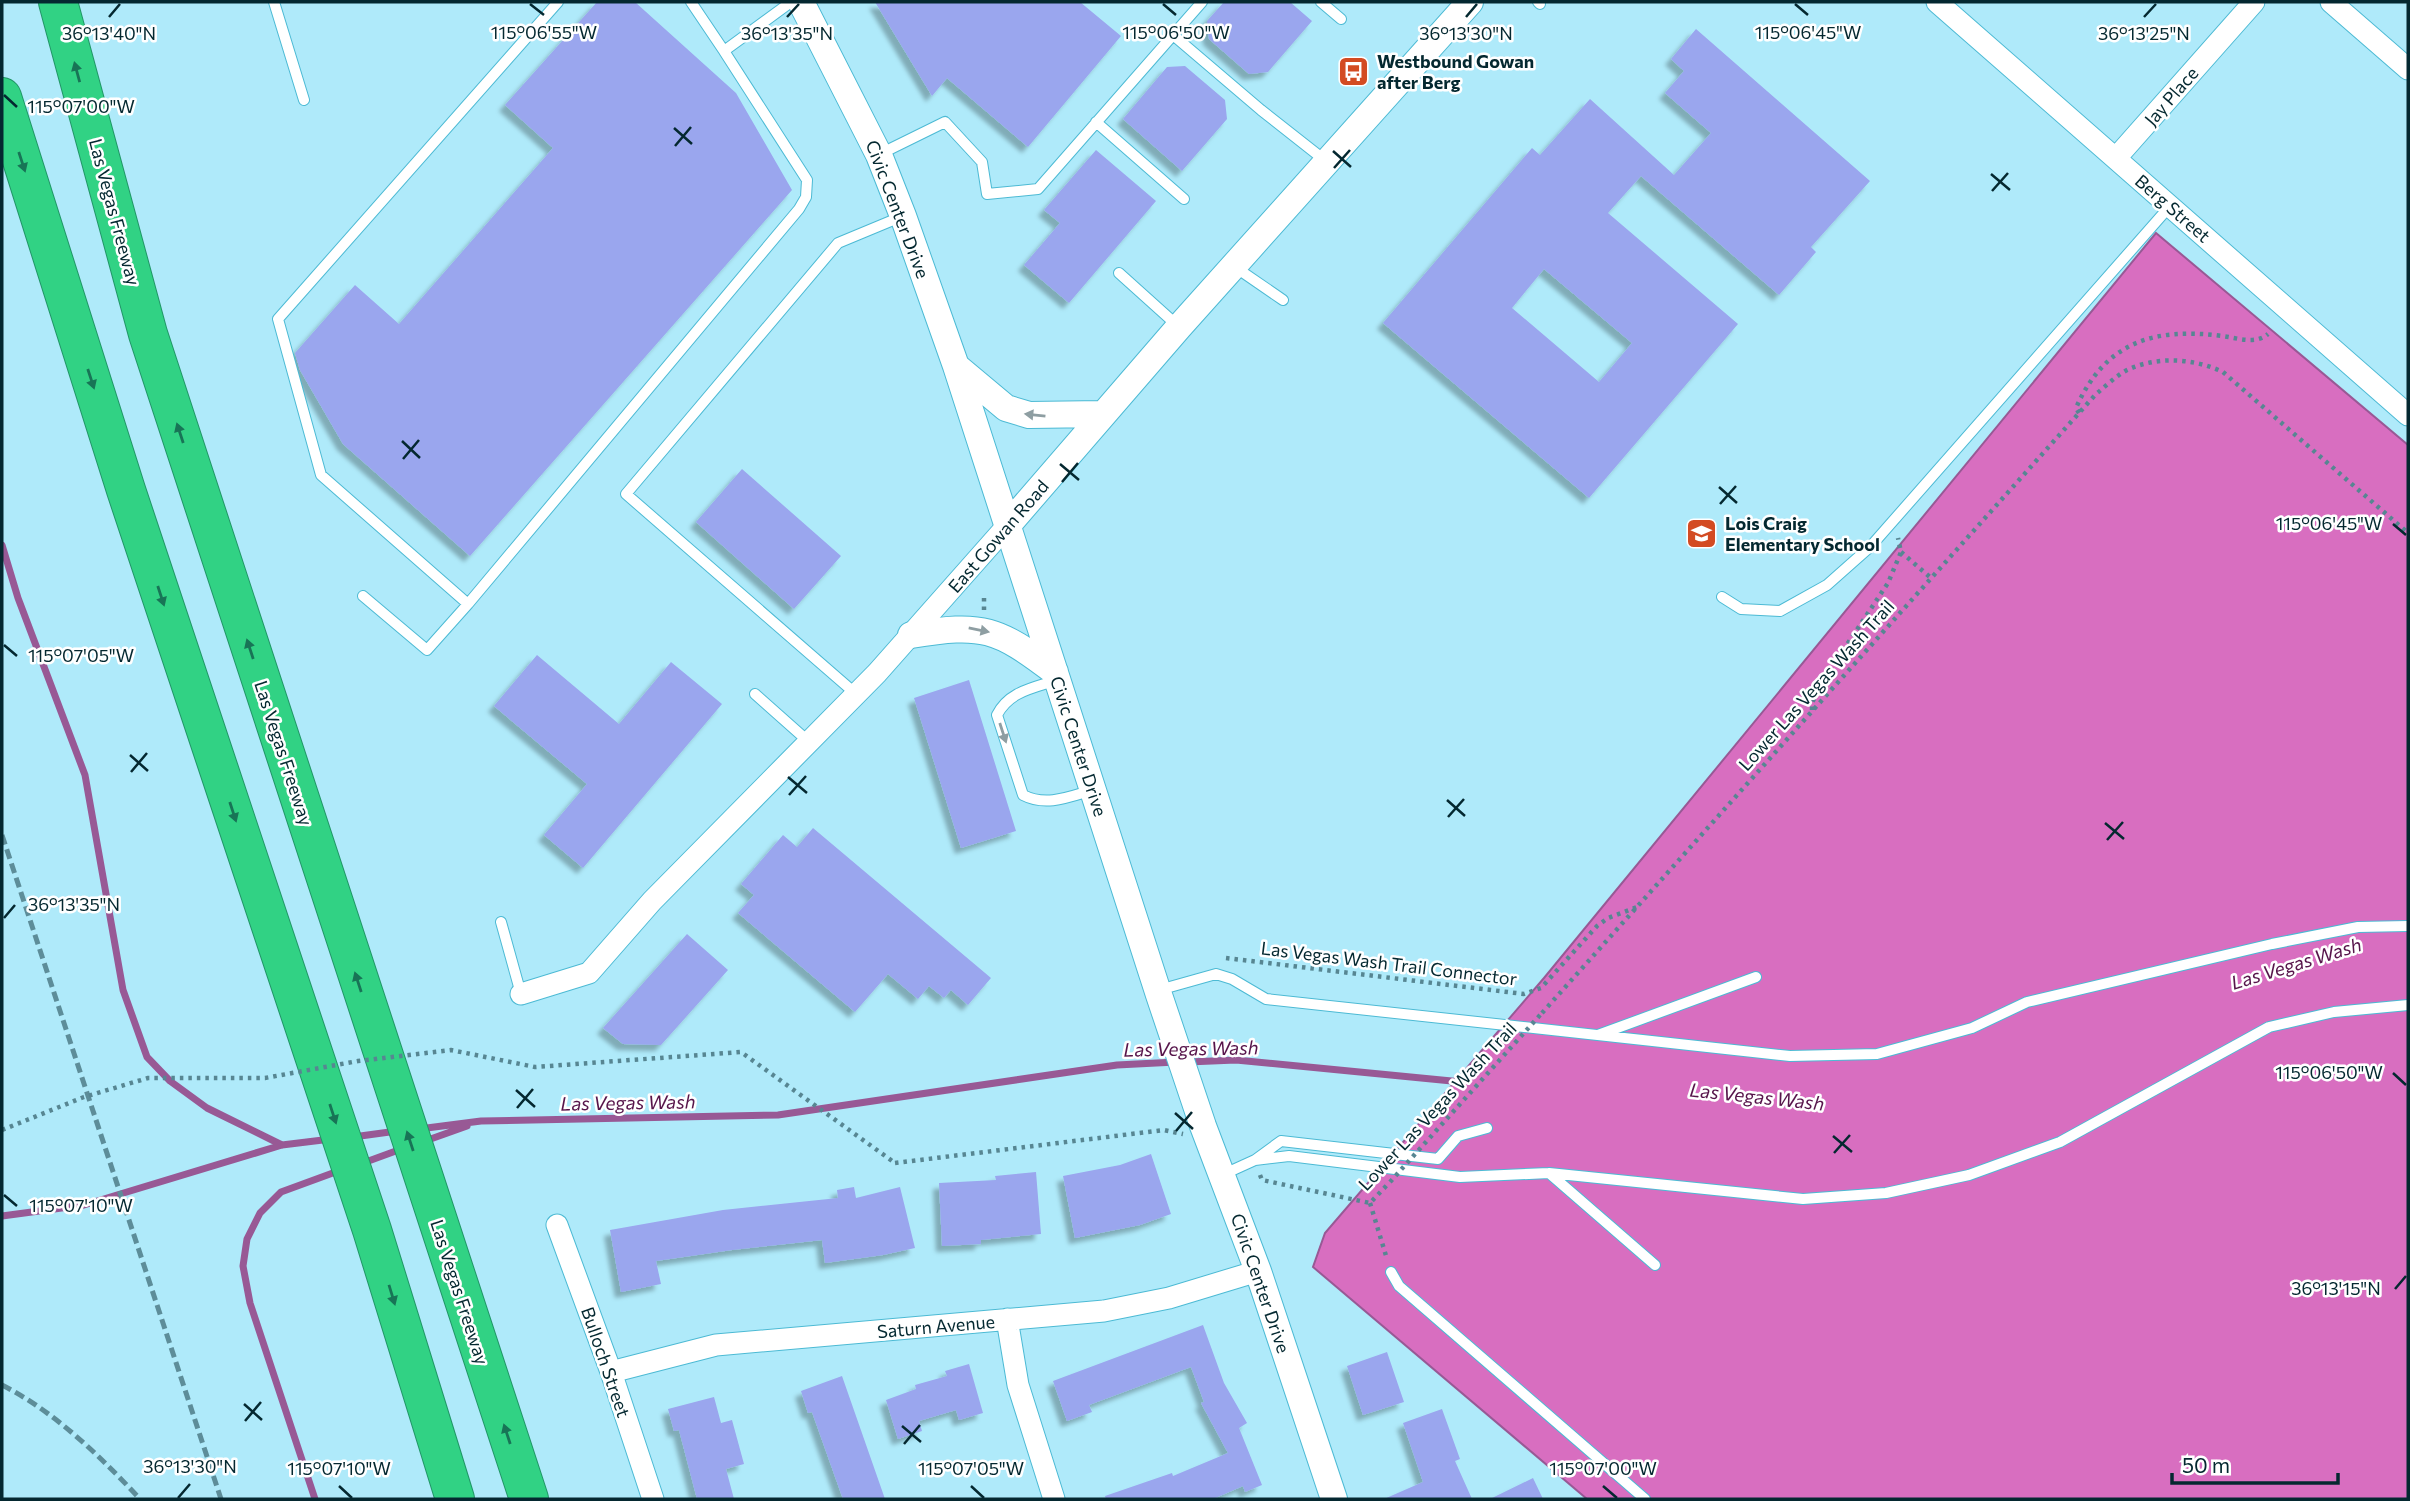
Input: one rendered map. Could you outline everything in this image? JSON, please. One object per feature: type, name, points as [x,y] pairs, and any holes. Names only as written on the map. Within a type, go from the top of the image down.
[{"type":"highway","name":"Las Vegas Freeway","points":[[58,2],[148,334],[529,1499]]},
{"type":"highway","points":[[2,97],[126,490],[372,1230],[454,1499]]},
{"type":"street","name":"Civic Center Drive","points":[[801,2],[879,155],[903,216],[956,366],[1158,993],[1258,1270],[1334,1499]]},
{"type":"street","name":"East Gowan Road","points":[[521,994],[589,973],[652,901],[856,694],[1470,2]]},
{"type":"street","name":"Berg Street","points":[[1937,2],[2408,415]]},
{"type":"street","name":"Jay Place","points":[[2116,158],[2254,2]]},
{"type":"street","points":[[2343,6],[2408,69]]},
{"type":"street","points":[[956,366],[1006,408],[1029,415],[1103,414]]},
{"type":"street","points":[[911,635],[951,628],[981,630],[1011,641],[1056,676]]},
{"type":"street","name":"Bulloch Street","points":[[557,1225],[611,1372],[653,1499]]},
{"type":"street","name":"Saturn Avenue","points":[[611,1372],[716,1345],[1104,1311],[1169,1298],[1258,1270]]},
{"type":"street","points":[[1007,1319],[1018,1385],[1054,1499]]},
{"type":"lane","points":[[274,2],[304,100]]},
{"type":"lane","points":[[468,604],[321,475],[278,319],[558,2]]},
{"type":"lane","points":[[363,596],[427,650],[799,209],[806,197],[807,180],[691,2]]},
{"type":"lane","points":[[724,51],[791,2]]},
{"type":"lane","points":[[879,155],[945,122],[982,162],[987,194],[1038,189],[1202,2]]},
{"type":"lane","points":[[1321,2],[1341,19]]},
{"type":"lane","points":[[1173,34],[1261,110],[1328,162]]},
{"type":"lane","points":[[1096,122],[1184,199]]},
{"type":"lane","points":[[1722,597],[1741,609],[1780,611],[1827,585],[1871,546],[1894,521],[2170,206]]},
{"type":"lane","points":[[856,694],[626,494],[838,243],[903,216]]},
{"type":"lane","points":[[1235,267],[1283,300]]},
{"type":"lane","points":[[1119,272],[1179,327]]},
{"type":"lane","points":[[1056,676],[1004,701],[997,715],[1000,726],[1023,795],[1036,802],[1093,790]]},
{"type":"lane","points":[[755,694],[809,741]]},
{"type":"lane","points":[[501,922],[521,994]]},
{"type":"lane","points":[[1158,993],[1216,974],[1232,979],[1266,999],[1790,1056],[1877,1054],[1972,1028],[2027,1002],[2272,944],[2358,927],[2408,926]]},
{"type":"lane","points":[[1595,1036],[1756,976]]},
{"type":"lane","points":[[1255,1160],[1289,1156],[1460,1177],[1549,1173],[1803,1199],[1886,1193],[1969,1175],[2060,1142],[2269,1027],[2334,1012],[2408,1005]]},
{"type":"lane","points":[[1222,1174],[1255,1160],[1281,1140],[1438,1159],[1458,1136],[1487,1128]]},
{"type":"lane","points":[[1549,1173],[1655,1265]]},
{"type":"lane","points":[[1391,1272],[1399,1286],[1645,1499]]},
{"type":"path","points":[[2079,413],[2076,408],[2093,375],[2112,357],[2131,346],[2159,335],[2185,332],[2249,340],[2261,340],[2268,334]]},
{"type":"path","name":"Lower Las Vegas Wash Trail","points":[[1255,1160],[1262,1180],[1370,1203],[2096,394],[2126,371],[2173,360],[2208,365],[2223,372],[2408,533]]},
{"type":"path","points":[[1812,710],[1812,703],[1822,682],[1888,583],[1901,552],[1894,521]]},
{"type":"path","points":[[1901,552],[1931,578]]},
{"type":"path","name":"Las Vegas Wash Trail Connector","points":[[1224,958],[1524,994],[1541,988],[1597,926],[1608,918],[1637,906]]},
{"type":"path","points":[[2,1130],[84,1097],[148,1078],[265,1078],[358,1061],[451,1050],[535,1067],[741,1052],[895,1163],[1164,1130],[1206,1132]]},
{"type":"path","points":[[1370,1203],[1391,1272]]},
{"type":"water","points":[[2156,233],[2408,445],[2408,1499],[1587,1499],[1313,1267],[1325,1233],[1544,978]]},
{"type":"building","points":[[597,2],[635,2],[736,93],[792,190],[470,556],[343,444],[300,370],[295,353],[355,285],[399,324],[553,148],[505,105]]},
{"type":"building","points":[[875,2],[1080,2],[1121,36],[1028,147],[947,78],[932,96]]},
{"type":"building","points":[[1224,2],[1290,2],[1312,21],[1268,72],[1249,74],[1209,39],[1207,21]]},
{"type":"building","points":[[1696,29],[1870,181],[1811,247],[1816,252],[1779,295],[1641,176],[1608,213],[1738,324],[1589,498],[1383,323],[1532,148],[1540,155],[1590,99],[1674,175],[1711,133],[1665,93],[1684,71],[1671,59]],"holes":[[[1544,269],[1632,343],[1599,382],[1512,308]]]},
{"type":"building","points":[[1185,66],[1225,100],[1227,119],[1182,171],[1123,119],[1167,67]]},
{"type":"building","points":[[1096,150],[1156,201],[1069,303],[1024,265],[1060,223],[1044,210]]},
{"type":"building","points":[[742,469],[841,556],[794,609],[696,522]]},
{"type":"building","points":[[537,655],[619,724],[671,662],[722,704],[583,868],[544,835],[587,784],[494,706]]},
{"type":"building","points":[[969,680],[1016,831],[961,848],[914,698]]},
{"type":"building","points":[[813,828],[991,978],[968,1005],[951,990],[944,998],[929,986],[918,999],[888,974],[855,1012],[738,913],[754,895],[741,884],[783,835],[797,847]]},
{"type":"building","points":[[687,934],[728,970],[661,1045],[623,1044],[603,1028]]},
{"type":"building","points":[[1151,1154],[1171,1214],[1140,1225],[1075,1238],[1063,1176],[1120,1165]]},
{"type":"building","points":[[1036,1172],[1041,1234],[981,1240],[981,1244],[942,1246],[939,1183],[996,1180],[995,1176]]},
{"type":"building","points":[[854,1187],[856,1198],[900,1187],[915,1248],[825,1263],[822,1240],[656,1261],[661,1284],[621,1292],[610,1230],[723,1210],[838,1198],[837,1190]]},
{"type":"building","points":[[1203,1325],[1224,1383],[1247,1423],[1239,1428],[1262,1485],[1245,1492],[1243,1486],[1213,1499],[1106,1499],[1105,1496],[1172,1473],[1173,1476],[1228,1453],[1201,1403],[1204,1402],[1191,1367],[1089,1405],[1092,1412],[1067,1421],[1053,1381]]},
{"type":"building","points":[[1387,1352],[1404,1402],[1363,1415],[1347,1366]]},
{"type":"building","points":[[969,1364],[983,1413],[959,1420],[956,1410],[919,1421],[922,1431],[898,1439],[886,1400],[916,1389],[915,1385],[947,1376],[945,1371]]},
{"type":"building","points":[[842,1376],[885,1499],[843,1499],[812,1412],[808,1413],[801,1391]]},
{"type":"building","points":[[714,1397],[721,1423],[732,1420],[744,1464],[726,1469],[734,1499],[697,1499],[679,1430],[674,1431],[668,1409]]},
{"type":"building","points":[[1442,1409],[1460,1459],[1455,1461],[1472,1499],[1384,1499],[1423,1482],[1403,1423]]},
{"type":"building","points":[[1533,1478],[1543,1499],[1490,1499]]},
{"type":"waterway","points":[[2,545],[18,598],[85,775],[123,990],[147,1057],[170,1081],[207,1108],[282,1145]]},
{"type":"waterway","name":"Las Vegas Wash","points":[[1188,1062],[1236,1060],[1462,1082]]},
{"type":"waterway","name":"Las Vegas Wash","points":[[419,1129],[481,1121],[778,1115],[1117,1065],[1176,1062]]},
{"type":"waterway","points":[[425,1141],[467,1126]]},
{"type":"waterway","name":"Las Vegas Wash","points":[[353,1137],[397,1131]]},
{"type":"waterway","name":"Las Vegas Wash","points":[[2,1216],[84,1205],[282,1145],[331,1139]]},
{"type":"waterway","points":[[363,1163],[404,1148]]},
{"type":"waterway","points":[[315,1499],[250,1303],[243,1266],[247,1239],[260,1213],[281,1192],[341,1170]]},
{"type":"railway","points":[[2,835],[221,1499]]},
{"type":"railway","points":[[2,1385],[40,1408],[76,1436],[140,1499]]},
{"type":"place","name":"Westbound Gowan after Berg","points":[[1354,71]]},
{"type":"place","name":"Lois Craig Elementary School","points":[[1702,533]]}]
